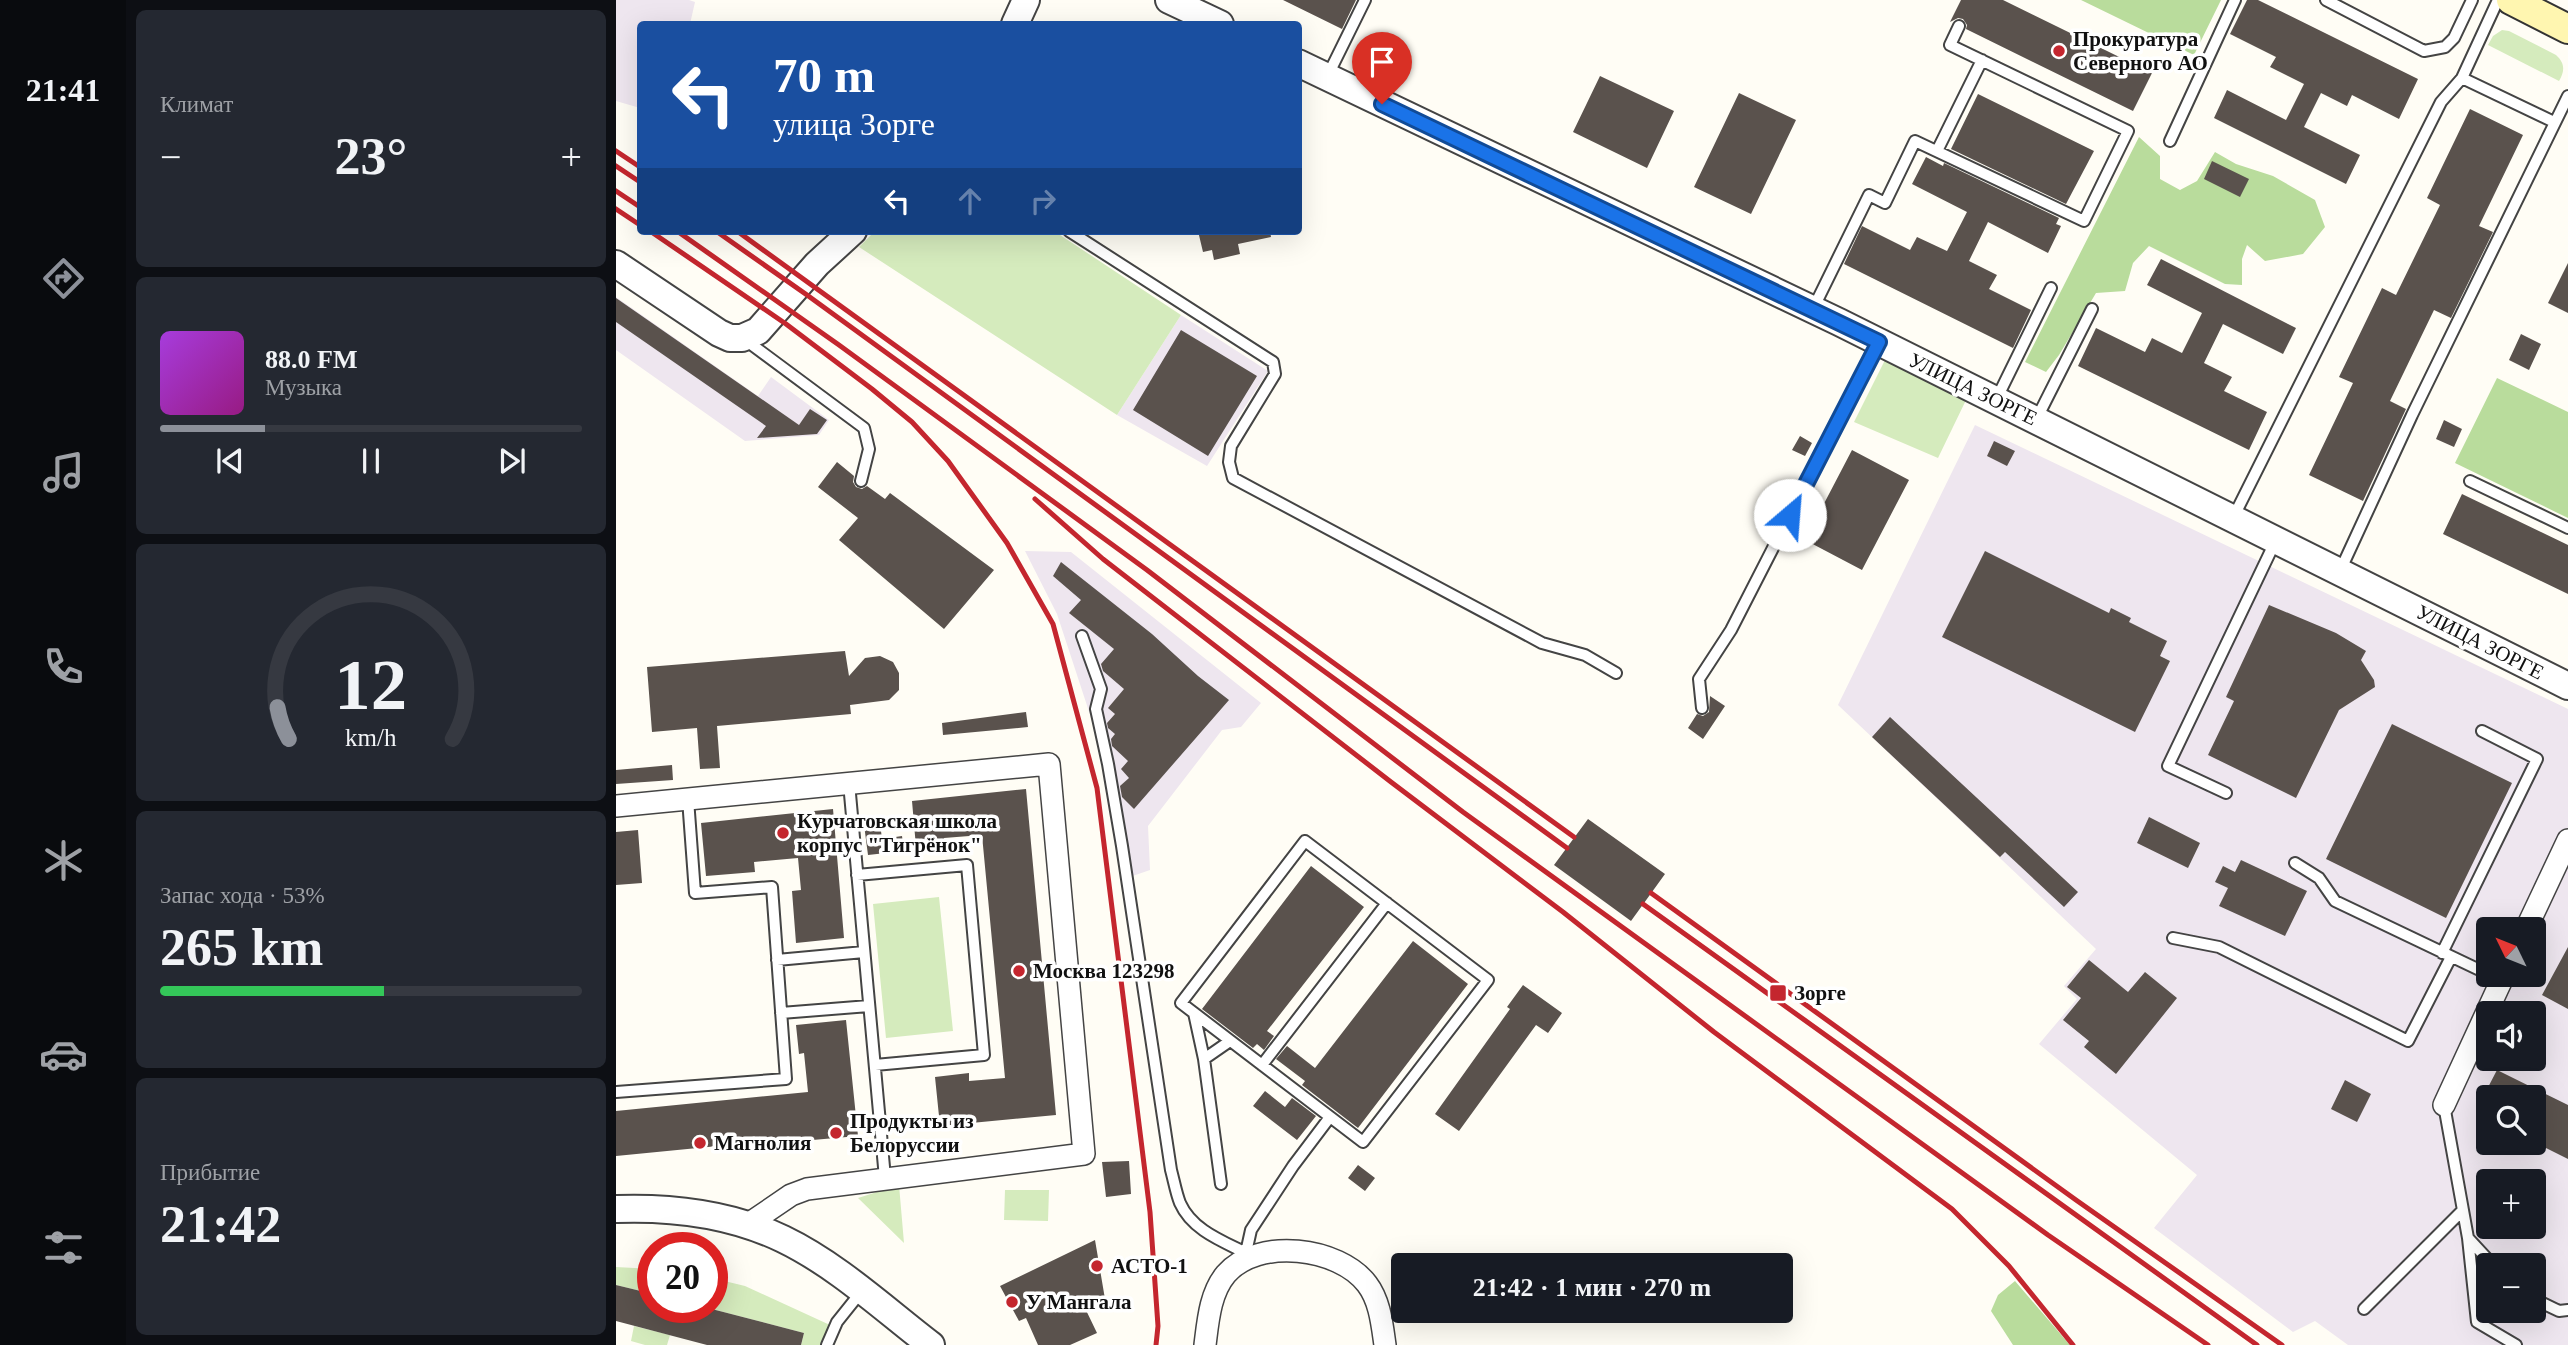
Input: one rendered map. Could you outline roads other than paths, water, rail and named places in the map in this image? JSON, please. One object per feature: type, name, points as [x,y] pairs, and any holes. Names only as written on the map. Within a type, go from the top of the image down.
[{"type":"main road","points":[[2511,0],[2568,29]]},
{"type":"street","points":[[1016,21],[1026,0]]},
{"type":"street","points":[[1170,0],[1214,21]]},
{"type":"street","name":"УЛИЦА ЗОРГЕ","points":[[1302,65],[1813,309],[2568,686]]},
{"type":"street","points":[[616,264],[719,333],[730,338],[742,338],[758,331],[817,264],[849,235]]},
{"type":"street","points":[[616,806],[1049,764],[1084,1154],[807,1189],[791,1195],[747,1225]]},
{"type":"street","points":[[2532,917],[2568,840]]},
{"type":"street","points":[[2444,1105],[2492,987]]},
{"type":"street","points":[[616,1209],[678,1210],[708,1215],[747,1225],[783,1239],[822,1262],[930,1345]]},
{"type":"street","points":[[1205,1345],[1209,1311],[1216,1291],[1234,1265],[1246,1256],[1293,1251],[1341,1261],[1355,1271],[1376,1297],[1385,1345]]},
{"type":"lane","points":[[1327,77],[1365,0]]},
{"type":"lane","points":[[2171,141],[2235,0]]},
{"type":"lane","points":[[2326,0],[2424,51],[2445,47],[2454,38],[2472,0]]},
{"type":"lane","points":[[2233,518],[2441,102],[2462,78],[2498,0]]},
{"type":"lane","points":[[1813,309],[1869,195],[1885,203],[1915,141],[2084,221],[2128,131],[1950,45],[1959,26]]},
{"type":"lane","points":[[1937,152],[1982,60]]},
{"type":"lane","points":[[2462,78],[2554,122]]},
{"type":"lane","points":[[2340,571],[2412,415],[2568,96]]},
{"type":"lane","points":[[1075,235],[1273,362],[1275,374],[1231,446],[1228,462],[1233,478],[1542,643],[1585,655],[1616,673]]},
{"type":"lane","points":[[1996,400],[2051,288]]},
{"type":"lane","points":[[2036,420],[2092,309]]},
{"type":"lane","points":[[742,338],[864,428],[869,450],[861,481]]},
{"type":"lane","points":[[1702,708],[1699,679],[1731,629],[1879,342]]},
{"type":"lane","points":[[2470,481],[2568,528]]},
{"type":"lane","points":[[2225,793],[2168,766],[2276,540]]},
{"type":"lane","points":[[1082,636],[1101,689],[1096,709],[1120,834],[1171,1170],[1181,1204],[1195,1223],[1246,1256],[1251,1230],[1293,1166],[1330,1117]]},
{"type":"lane","points":[[2173,938],[2219,947],[2408,1041],[2537,759],[2482,732]]},
{"type":"lane","points":[[849,783],[885,1178]]},
{"type":"lane","points":[[616,1092],[786,1079],[772,887],[695,892],[688,799]]},
{"type":"lane","points":[[1305,841],[1387,903],[1488,980],[1363,1142],[1181,1003],[1305,841]]},
{"type":"lane","points":[[2295,863],[2319,877],[2335,901],[2476,968]]},
{"type":"lane","points":[[858,875],[967,865],[983,1042],[984,1055],[875,1065]]},
{"type":"lane","points":[[1262,1065],[1387,903]]},
{"type":"lane","points":[[777,960],[864,952]]},
{"type":"lane","points":[[781,1013],[869,1006]]},
{"type":"lane","points":[[1194,1013],[1204,1059],[1221,1184]]},
{"type":"lane","points":[[1204,1059],[1230,1041]]},
{"type":"lane","points":[[2444,1105],[2461,1212],[2468,1238],[2477,1322],[2516,1345]]},
{"type":"lane","points":[[2364,1309],[2461,1212]]},
{"type":"lane","points":[[2468,1238],[2482,1253]]},
{"type":"lane","points":[[827,1345],[837,1322],[861,1291]]},
{"type":"lane","points":[[2546,1305],[2559,1311],[2568,1310]]},
{"type":"railway","points":[[616,151],[637,165]]},
{"type":"railway","points":[[616,166],[637,180]]},
{"type":"railway","points":[[616,191],[637,205]]},
{"type":"railway","points":[[616,209],[637,223]]},
{"type":"railway","points":[[656,235],[786,324],[912,422],[948,461],[1007,543],[1053,624],[1097,788],[1150,1212],[1158,1326],[1156,1345]]},
{"type":"railway","points":[[683,235],[839,345],[1147,570],[1463,812],[2048,1235],[2208,1345]]},
{"type":"railway","points":[[722,235],[1567,848]]},
{"type":"railway","points":[[743,235],[1574,837]]},
{"type":"railway","points":[[1035,499],[1103,559],[1391,782],[1563,912],[1714,1032],[1952,1209],[2009,1266],[2073,1345]]},
{"type":"railway","points":[[1651,893],[2282,1345]]},
{"type":"railway","points":[[1643,904],[2257,1345]]},
{"type":"place","name":"Прокуратура Северного АО","points":[[2059,51]]},
{"type":"place","name":"Курчатовская школа корпус \"Тигрёнок\"","points":[[783,833]]},
{"type":"place","name":"Москва 123298","points":[[1019,971]]},
{"type":"place","name":"Зорге","points":[[1778,993]]},
{"type":"place","name":"Продукты из Белоруссии","points":[[836,1133]]},
{"type":"place","name":"Магнолия","points":[[700,1143]]},
{"type":"place","name":"АСТО-1","points":[[1097,1266]]},
{"type":"place","name":"У Мангала","points":[[1012,1302]]}]
